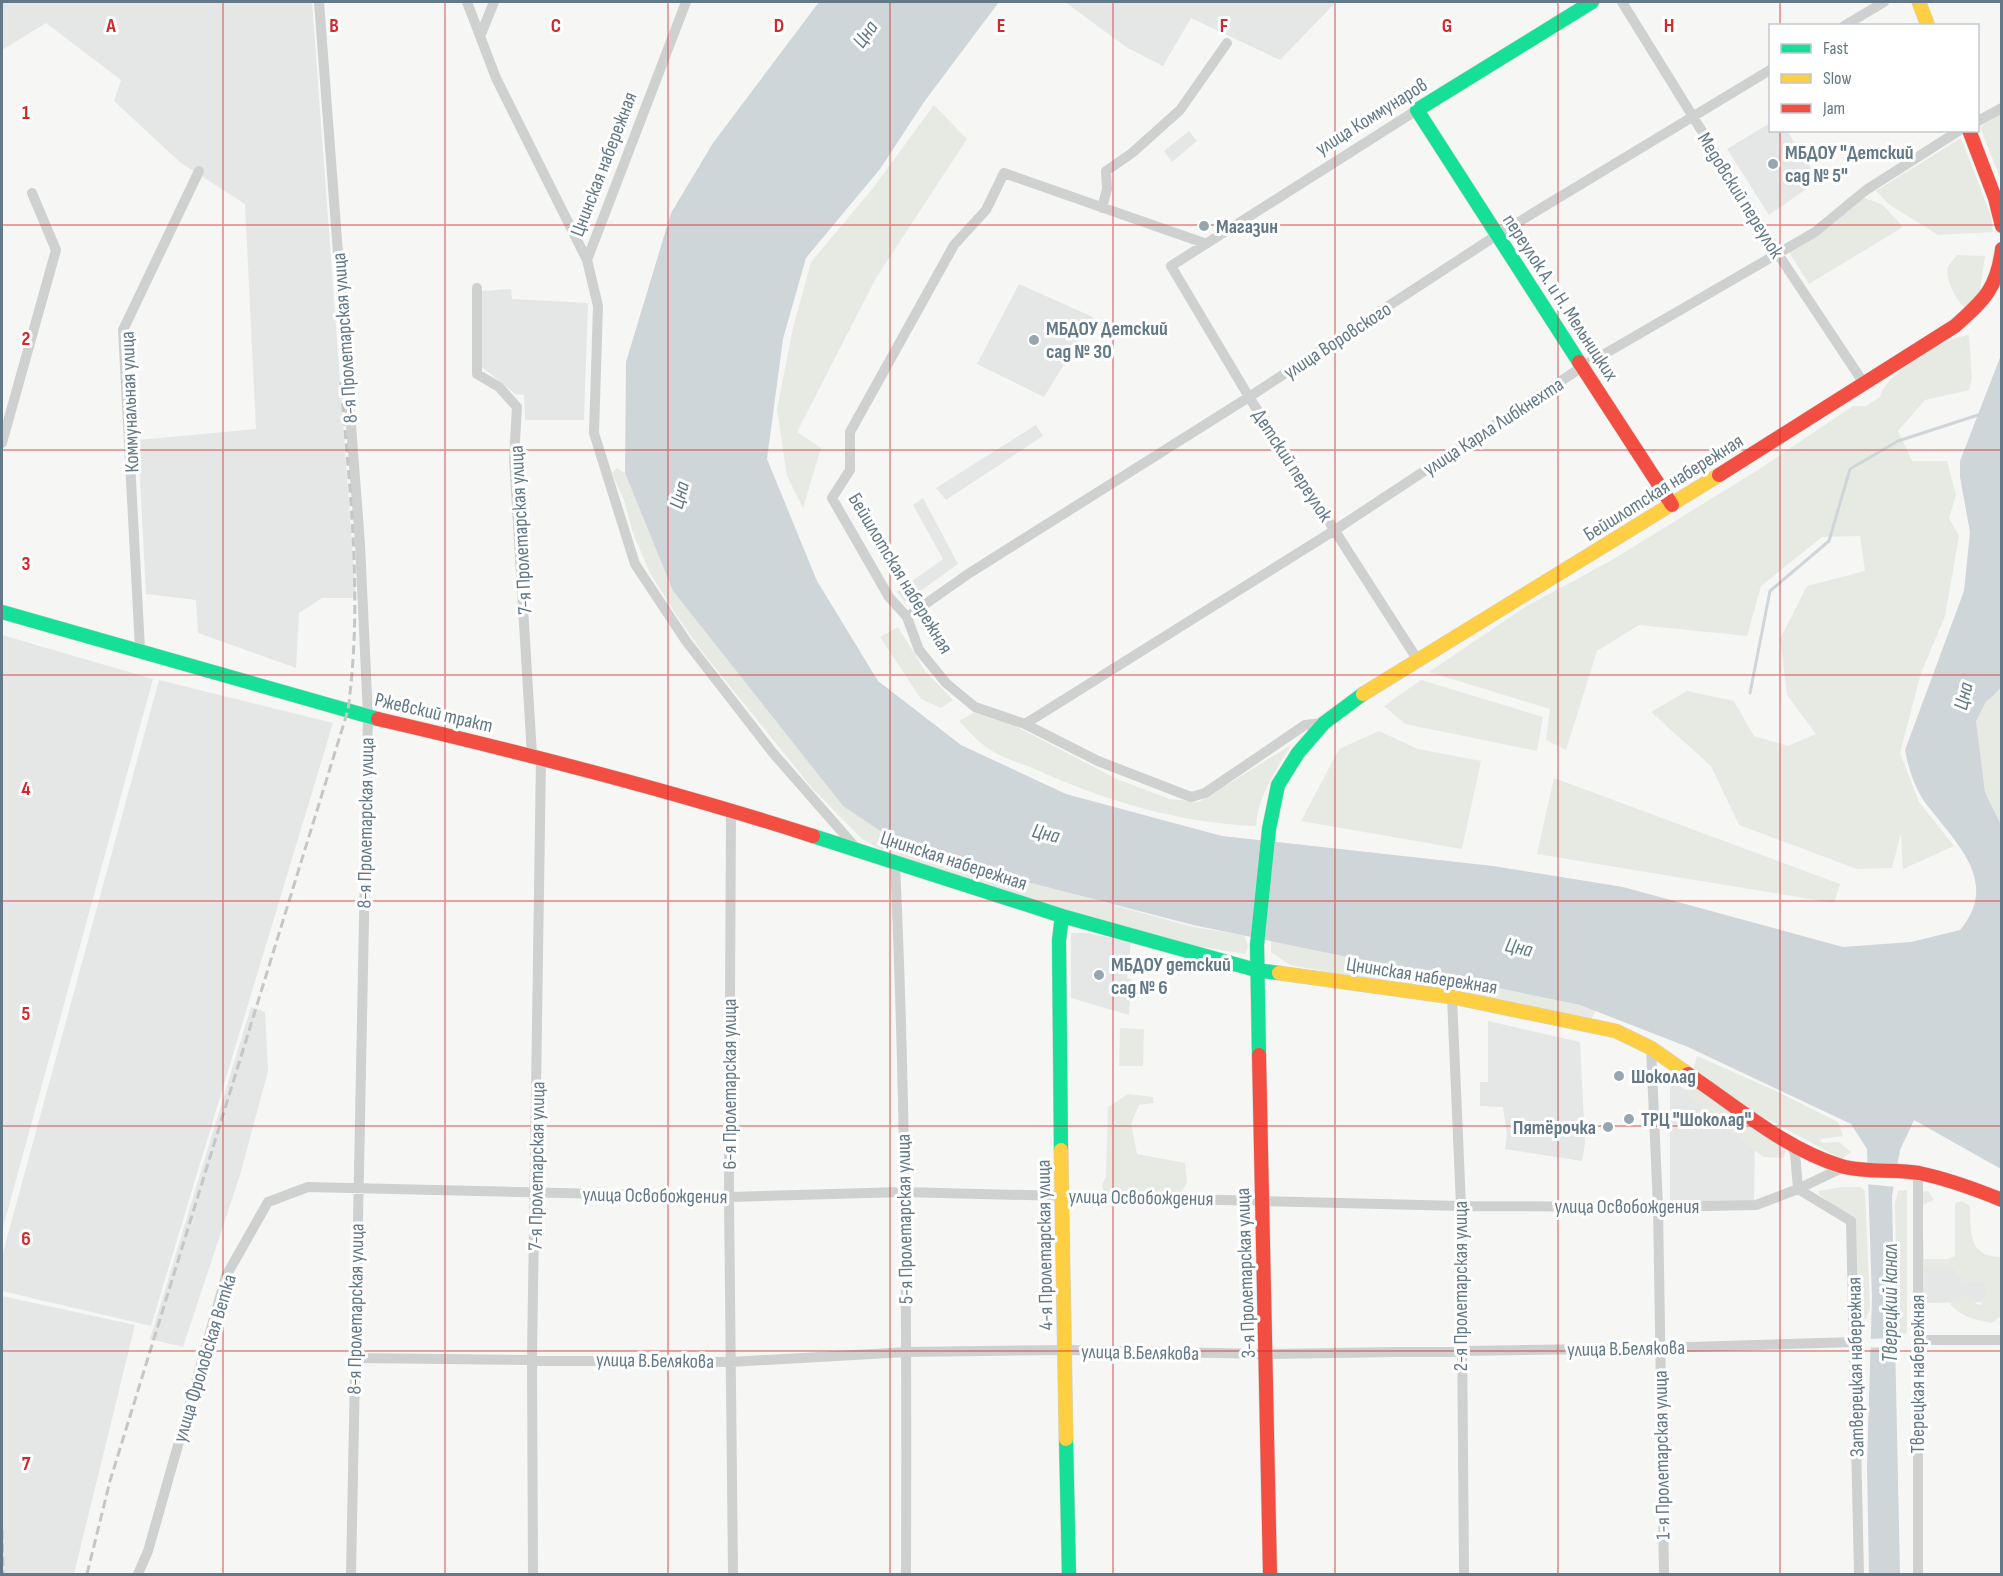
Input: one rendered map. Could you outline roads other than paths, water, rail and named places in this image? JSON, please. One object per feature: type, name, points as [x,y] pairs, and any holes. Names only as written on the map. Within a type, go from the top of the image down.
[{"type":"street","name":"8-я Пролетарская улица","points":[[319,2],[360,544],[368,717],[351,1575]]},
{"type":"street","points":[[467,2],[482,34],[496,78],[588,260]]},
{"type":"street","points":[[482,34],[494,2]]},
{"type":"street","name":"Цнинская набережная","points":[[686,2],[588,260],[598,306],[594,433],[635,564],[686,640],[773,753],[857,849],[895,864],[1062,916],[1256,970],[1452,997],[1616,1031],[1651,1048],[1789,1142],[1844,1167],[1918,1173],[1965,1185],[2001,1200]]},
{"type":"street","name":"улица Коммунаров","points":[[1171,266],[1204,243],[1592,2]]},
{"type":"street","name":"Медовский переулок","points":[[1622,2],[1691,117],[1865,385]]},
{"type":"street","points":[[1847,24],[1884,2]]},
{"type":"street","points":[[1919,2],[1927,24]]},
{"type":"street","points":[[1204,243],[1101,208],[1107,189],[1106,171],[1132,153],[1180,110],[1227,43]]},
{"type":"street","name":"улица Воровского","points":[[907,616],[968,574],[1249,398],[1497,235],[1769,71]]},
{"type":"street","points":[[1979,120],[2001,108]]},
{"type":"street","name":"переулок А. и Н. Мельницких","points":[[1417,110],[1672,505]]},
{"type":"street","name":"улица Карла Либкнехта","points":[[1025,724],[1335,530],[1582,367],[1815,232],[1866,190],[1957,132]]},
{"type":"street","points":[[1970,132],[1995,198],[2001,226]]},
{"type":"street","name":"Коммунальная улица","points":[[140,649],[123,330],[199,171]]},
{"type":"street","name":"Бейшлотская набережная","points":[[1101,208],[1004,173],[986,210],[954,246],[850,432],[849,470],[832,498],[889,597],[907,616],[918,650],[946,683],[975,707],[1025,724],[1098,760],[1191,797],[1205,793],[1305,725],[1324,723]]},
{"type":"street","points":[[2,443],[56,250],[32,193]]},
{"type":"street","points":[[2001,249],[2001,264]]},
{"type":"street","name":"Бейшлотская набережная","points":[[1257,945],[1269,829],[1278,785],[1298,753],[1324,723],[1356,698],[1419,662],[1672,505],[1955,326],[1978,308],[1994,286],[2001,264]]},
{"type":"street","name":"Детский переулок","points":[[1171,266],[1249,398],[1419,662]]},
{"type":"street","name":"7-я Пролетарская улица","points":[[477,288],[477,375],[499,387],[517,407],[514,459],[536,756],[533,1575]]},
{"type":"street","name":"Ржевский тракт","points":[[2,612],[140,649],[368,717],[536,756],[731,810],[857,849]]},
{"type":"street","name":"6-я Пролетарская улица","points":[[731,810],[729,1197],[733,1575]]},
{"type":"street","name":"5-я Пролетарская улица","points":[[895,864],[901,982],[907,1352],[906,1575]]},
{"type":"street","name":"4-я Пролетарская улица","points":[[1062,916],[1059,951],[1069,1575]]},
{"type":"street","name":"3-я Пролетарская улица","points":[[1257,945],[1270,1575]]},
{"type":"street","name":"2-я Пролетарская улица","points":[[1452,997],[1461,1206],[1464,1575]]},
{"type":"street","name":"1-я Пролетарская улица","points":[[1651,1048],[1658,1207],[1658,1348],[1664,1575]]},
{"type":"street","points":[[1789,1142],[1795,1153],[1798,1189]]},
{"type":"street","name":"улица Освобождения","points":[[358,1188],[729,1197],[903,1192],[1461,1206],[1658,1207],[1756,1205],[1798,1189],[1844,1167]]},
{"type":"street","name":"Тверецкая набережная","points":[[1918,1173],[1916,1340],[1918,1575]]},
{"type":"street","name":"улица Фроловская Ветка","points":[[138,1575],[148,1551],[226,1276],[268,1202],[308,1187],[358,1188]]},
{"type":"street","name":"Затверецкая набережная","points":[[1798,1189],[1851,1221],[1859,1575]]},
{"type":"street","points":[[1916,1340],[2001,1340]]},
{"type":"street","name":"улица В.Белякова","points":[[354,1358],[532,1358],[730,1362],[907,1352],[1065,1350],[1267,1354],[1658,1348],[1855,1342]]},
{"type":"water","points":[[819,2],[999,2],[924,102],[880,169],[806,258],[783,339],[767,459],[817,581],[878,681],[961,745],[1066,794],[1222,836],[1493,866],[1623,887],[1843,947],[1911,942],[1960,930],[1972,911],[1976,893],[1974,876],[1958,844],[1922,798],[1911,774],[1905,750],[1964,591],[1970,532],[1960,477],[1960,461],[2001,355],[2001,688],[1986,702],[1976,721],[1985,792],[2001,825],[2001,1169],[1914,1120],[1900,1150],[1892,1196],[1900,1574],[1869,1574],[1867,1466],[1872,1297],[1867,1149],[1851,1124],[1688,1047],[1580,1005],[1193,925],[974,868],[904,847],[843,806],[673,591],[625,473],[626,362],[671,213],[713,143]]},
{"type":"waterway","points":[[1750,693],[1770,591],[1829,541],[1850,469],[1898,441],[1978,415]]},
{"type":"railway","points":[[87,1574],[110,1481],[348,710],[355,586],[341,382]]},
{"type":"railway","points":[[2,1530],[3,1574]]},
{"type":"place","name":"МБДОУ \"Детский сад № 5\"","points":[[1773,164]]},
{"type":"place","name":"Магазин","points":[[1204,226]]},
{"type":"place","name":"МБДОУ Детский сад № 30","points":[[1034,340]]},
{"type":"place","name":"МБДОУ детский сад № 6","points":[[1099,975]]},
{"type":"place","name":"Шоколад","points":[[1619,1076]]},
{"type":"place","name":"ТРЦ \"Шоколад\"","points":[[1629,1119]]},
{"type":"place","name":"Пятёрочка","points":[[1608,1127]]},
{"type":"water label","name":"Цна","points":[[865,34]]},
{"type":"water label","name":"Цна","points":[[679,495]]},
{"type":"water label","name":"Цна","points":[[1963,696]]},
{"type":"water label","name":"Цна","points":[[1046,833]]},
{"type":"water label","name":"Цна","points":[[1519,947]]},
{"type":"water label","name":"Тверецкий канал","points":[[1890,1303]]}]
